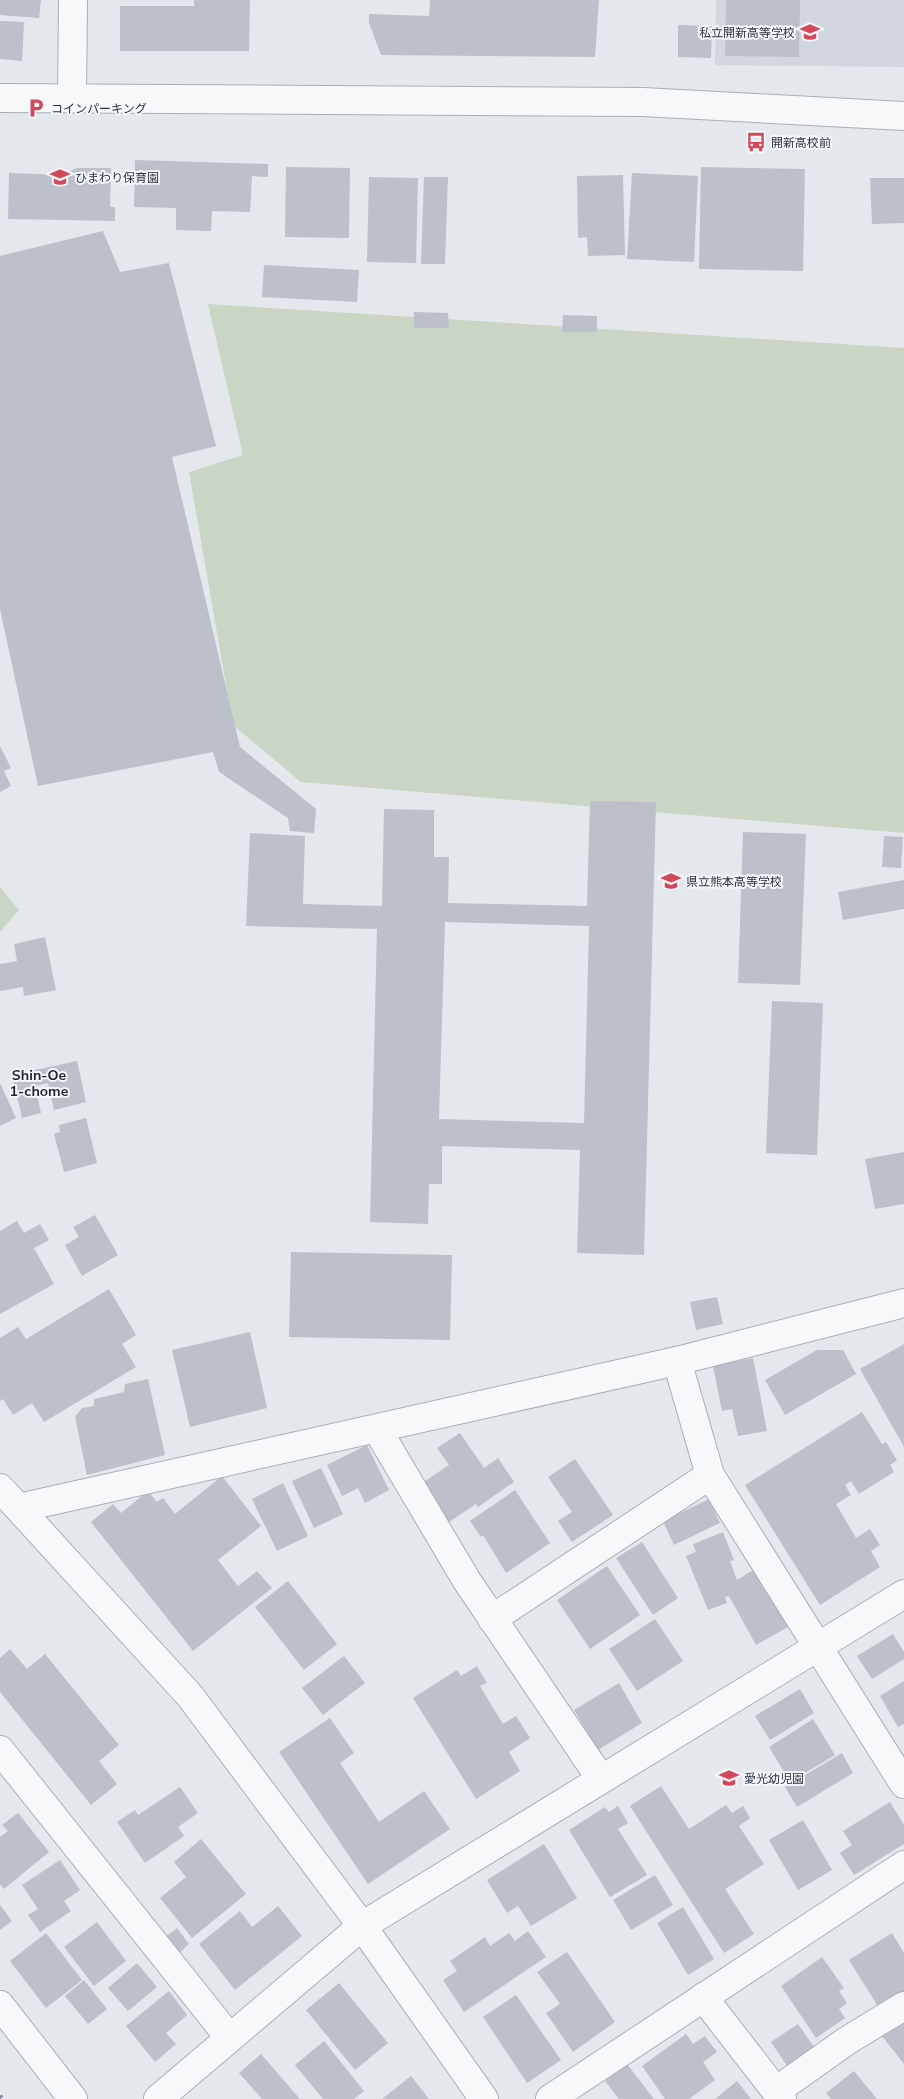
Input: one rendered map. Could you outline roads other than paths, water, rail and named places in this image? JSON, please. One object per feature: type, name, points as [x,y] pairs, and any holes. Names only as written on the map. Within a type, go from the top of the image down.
[{"type":"street","points":[[72,98],[73,0]]},
{"type":"street","points":[[0,98],[643,102],[904,116]]},
{"type":"street","points":[[19,1508],[677,1361],[904,1303]]},
{"type":"street","points":[[677,1361],[710,1475],[904,1784]]},
{"type":"street","points":[[377,1429],[467,1581],[601,1779]]},
{"type":"street","points":[[492,1619],[710,1475]]},
{"type":"street","points":[[0,1488],[190,1696],[362,1926],[484,2099]]},
{"type":"street","points":[[158,2099],[362,1926],[904,1594]]},
{"type":"street","points":[[0,1750],[229,2037]]},
{"type":"street","points":[[550,2099],[904,1865]]},
{"type":"street","points":[[703,1997],[779,2095],[848,2040],[904,2006]]},
{"type":"street","points":[[0,2005],[73,2099]]},
{"type":"railway","points":[[0,2096],[3,2099]]},
{"type":"place","name":"私立開新高等学校","points":[[810,32]]},
{"type":"place","name":"コインパーキング","points":[[36,108]]},
{"type":"place","name":"開新高校前","points":[[756,142]]},
{"type":"place","name":"ひまわり保育園","points":[[60,177]]},
{"type":"place","name":"県立熊本高等学校","points":[[671,881]]},
{"type":"place","name":"愛光幼児園","points":[[729,1778]]},
{"type":"district","name":"Shin-Oe 1-chome","points":[[39,1084]]}]
